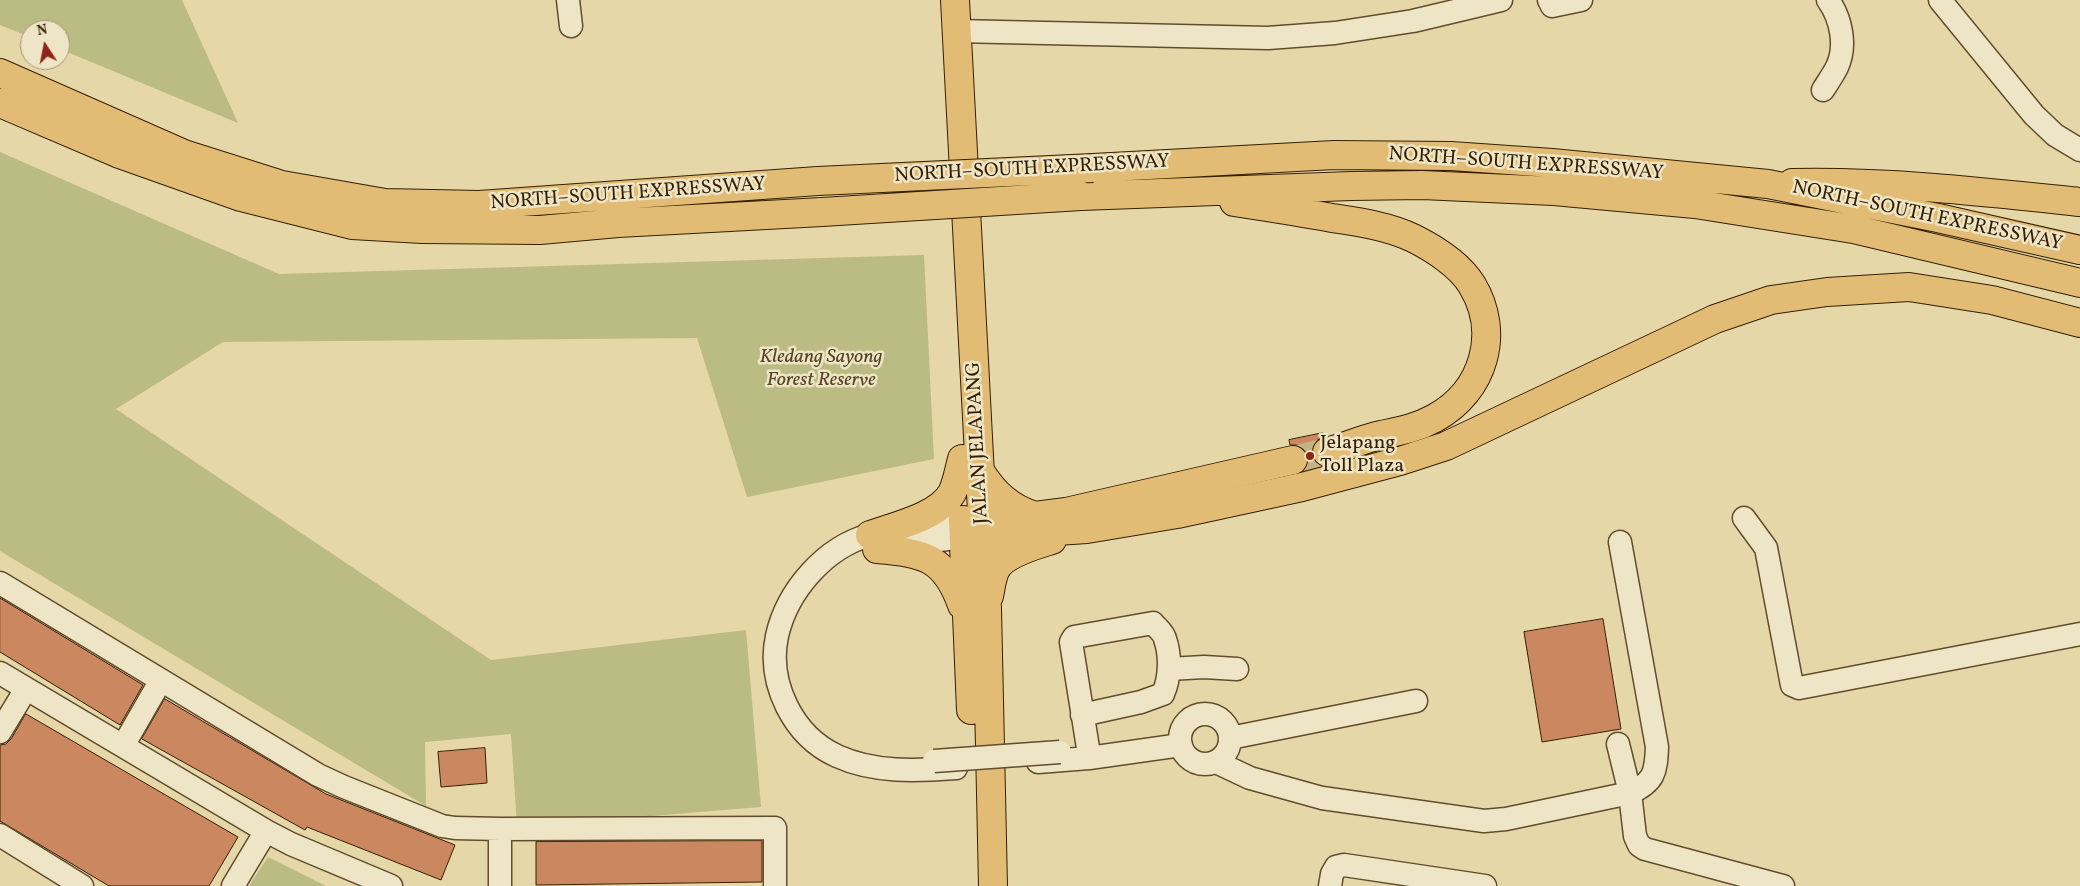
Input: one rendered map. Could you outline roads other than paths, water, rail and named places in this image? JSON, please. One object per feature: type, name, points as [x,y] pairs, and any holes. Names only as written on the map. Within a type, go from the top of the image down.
[{"type":"main road","name":"JALAN JELAPANG","points":[[940,0],[971,465]]},
{"type":"main road","name":"JALAN JELAPANG","points":[[955,0],[973,528],[994,886]]},
{"type":"main road","name":"NORTH–SOUTH EXPRESSWAY","points":[[0,73],[184,154],[282,185],[385,203],[479,205],[818,181],[1334,155],[1451,156],[1552,162],[1768,184],[1938,218],[2080,250]]},
{"type":"main road","name":"NORTH–SOUTH EXPRESSWAY","points":[[0,103],[117,153],[240,197],[352,225],[422,229],[540,230],[618,223],[1081,196],[1422,185],[1554,191],[1696,204],[1853,229],[2080,283]]},
{"type":"main road","points":[[1768,184],[1844,182],[2005,194],[2080,202]]},
{"type":"main road","points":[[1131,194],[1234,202],[1372,224],[1412,237],[1443,255],[1471,283],[1479,300],[1487,328],[1483,362],[1471,386],[1454,405],[1436,418],[1411,430],[1380,436],[1327,452]]},
{"type":"main road","points":[[873,542],[911,552],[936,564],[977,613],[996,568],[1007,558],[1030,547],[1087,529],[1177,514],[1302,487],[1446,446],[1715,320],[1770,300],[1827,292],[1909,287],[1992,300],[2080,322]]},
{"type":"main road","points":[[973,528],[1066,512],[1293,460]]},
{"type":"main road","points":[[873,542],[943,503],[971,465],[1003,500],[1022,512],[1035,516]]},
{"type":"main road","points":[[973,528],[1087,529]]},
{"type":"main road","name":"JALAN JELAPANG","points":[[975,886],[977,613]]},
{"type":"street","points":[[568,0],[571,26]]},
{"type":"street","points":[[956,31],[1268,38],[1335,33],[1413,21],[1501,0]]},
{"type":"street","points":[[1549,0],[1552,6],[1581,0]]},
{"type":"street","points":[[1823,90],[1838,65],[1842,46],[1841,28],[1834,8],[1828,0]]},
{"type":"street","points":[[1940,0],[2034,115],[2056,135],[2080,150]]},
{"type":"street","points":[[1744,518],[1766,548],[1792,685],[1799,688],[2080,634]]},
{"type":"street","points":[[973,528],[873,542],[824,573],[808,590],[794,611],[784,638],[782,653],[786,680],[801,715],[822,738],[834,746],[869,758],[898,761],[934,761],[1060,752],[1181,740]]},
{"type":"street","points":[[873,542],[857,538],[837,549],[819,564],[794,594],[785,610],[777,637],[778,680],[787,707],[794,720],[812,740],[837,756],[846,759],[884,768],[934,769],[1089,758],[1181,740]]},
{"type":"street","points":[[1216,762],[1227,752],[1230,738],[1224,723],[1218,717],[1210,715],[1195,716],[1183,727],[1181,740],[1189,758],[1195,762],[1202,764],[1216,762],[1250,778],[1322,798],[1484,821],[1506,819],[1630,793],[1645,786],[1652,777],[1656,763],[1657,747],[1620,542]]},
{"type":"street","points":[[0,583],[318,775],[442,826],[500,829],[775,828],[775,886]]},
{"type":"street","points":[[1082,715],[1141,702],[1163,694],[1167,684],[1169,669],[1165,637],[1153,623],[1074,637],[1071,642],[1082,715],[1088,748]]},
{"type":"street","points":[[1169,669],[1204,667],[1237,669]]},
{"type":"street","points":[[0,673],[266,831],[380,884]]},
{"type":"street","points":[[123,746],[161,680]]},
{"type":"street","points":[[0,732],[26,689]]},
{"type":"street","points":[[1230,738],[1416,701]]},
{"type":"street","points":[[1618,744],[1630,793],[1635,836],[1639,845],[1645,849],[1783,886]]},
{"type":"street","points":[[500,829],[500,886]]},
{"type":"street","points":[[233,886],[266,831]]},
{"type":"street","points":[[0,835],[82,886]]},
{"type":"street","points":[[1330,886],[1332,874],[1336,867],[1344,865],[1456,884],[1485,886]]},
{"type":"tunnel","points":[[1293,460],[1327,452]]},
{"type":"place","name":"Jelapang Toll Plaza","points":[[1310,456]]},
{"type":"park label","name":"Kledang Sayong Forest Reserve","points":[[821,370]]}]
